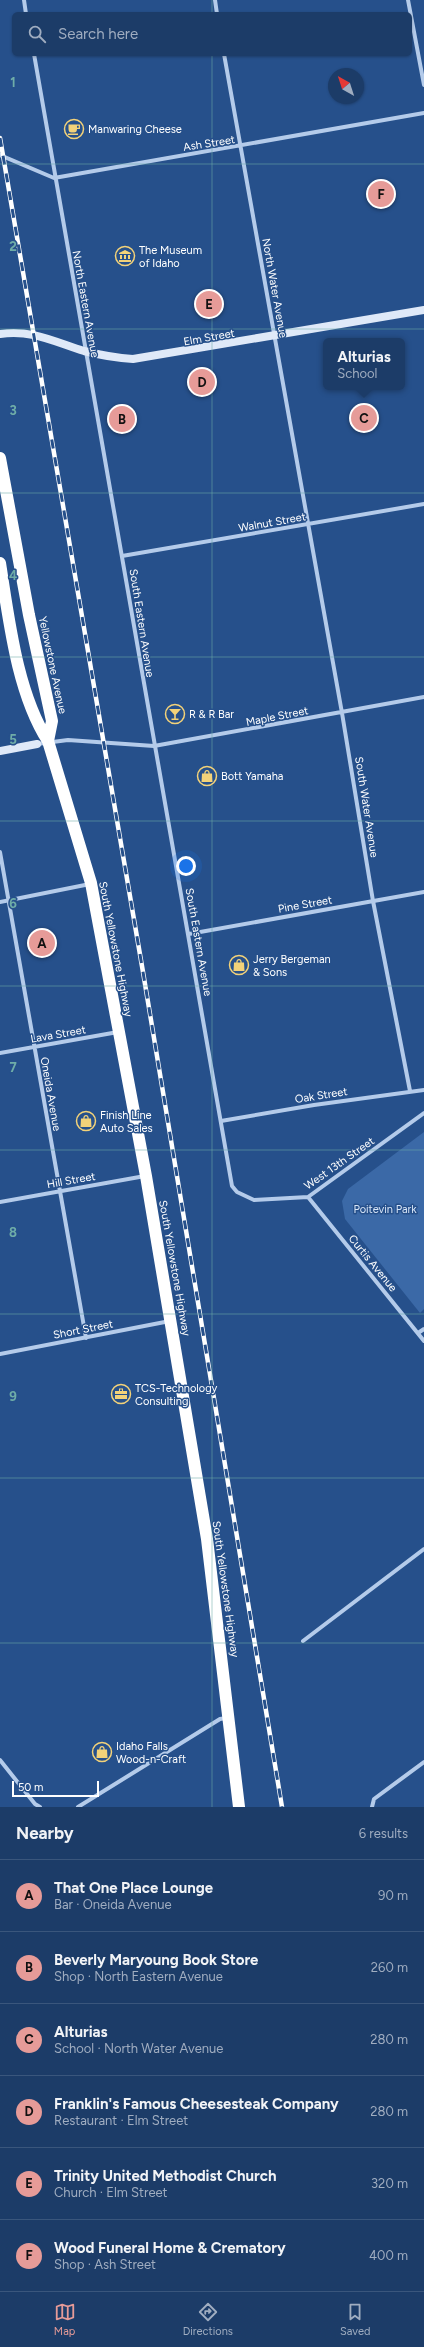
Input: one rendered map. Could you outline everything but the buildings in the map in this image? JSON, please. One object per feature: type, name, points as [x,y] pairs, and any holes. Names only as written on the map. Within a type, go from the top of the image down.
[{"type":"highway","name":"Yellowstone Avenue","points":[[0,458],[29,615],[52,721],[42,743]]},
{"type":"highway","points":[[0,563],[18,662],[42,743]]},
{"type":"highway","name":"South Yellowstone Highway","points":[[42,743],[91,884],[146,1176],[207,1539],[230,1717],[239,1807]]},
{"type":"street","points":[[24,0],[26,12]]},
{"type":"street","points":[[215,0],[217,12]]},
{"type":"street","points":[[408,0],[410,12]]},
{"type":"street","points":[[412,21],[424,85]]},
{"type":"street","name":"North Eastern Avenue","points":[[34,56],[54,178],[122,556]]},
{"type":"street","name":"North Water Avenue","points":[[224,56],[307,525]]},
{"type":"street","name":"Ash Street","points":[[54,178],[240,147],[424,113]]},
{"type":"street","points":[[0,155],[54,178]]},
{"type":"street","name":"Elm Street","points":[[0,334],[41,335],[85,351],[113,358],[133,360],[274,337],[424,310]]},
{"type":"street","name":"Walnut Street","points":[[122,556],[424,504]]},
{"type":"street","name":"South Water Avenue","points":[[307,525],[342,713],[373,901],[410,1092]]},
{"type":"street","name":"South Eastern Avenue","points":[[122,556],[232,1186],[237,1192],[254,1200]]},
{"type":"street","name":"Maple Street","points":[[42,743],[68,740],[154,746],[424,697]]},
{"type":"street","points":[[0,751],[42,743]]},
{"type":"street","name":"Oneida Avenue","points":[[0,852],[86,1338]]},
{"type":"street","points":[[0,902],[91,884]]},
{"type":"street","name":"Pine Street","points":[[189,934],[424,892]]},
{"type":"street","name":"Lava Street","points":[[0,1053],[119,1031]]},
{"type":"street","name":"Oak Street","points":[[221,1121],[424,1090]]},
{"type":"street","name":"West 13th Street","points":[[254,1200],[308,1197],[424,1113]]},
{"type":"street","name":"Hill Street","points":[[0,1202],[146,1176]]},
{"type":"street","name":"Curtis Avenue","points":[[308,1197],[424,1341]]},
{"type":"street","name":"Short Street","points":[[0,1354],[170,1321]]},
{"type":"street","points":[[418,1333],[424,1329]]},
{"type":"street","points":[[303,1641],[424,1549]]},
{"type":"street","points":[[78,1807],[220,1719],[230,1717]]},
{"type":"street","points":[[0,1760],[35,1804],[40,1807]]},
{"type":"street","points":[[372,1807],[374,1799],[424,1762]]},
{"type":"green space","name":"Poitevin Park","points":[[424,1132],[424,1309],[420,1313],[345,1219],[342,1201],[348,1189]]},
{"type":"railway","points":[[0,138],[143,972],[282,1807]]},
{"type":"place","name":"Manwaring Cheese","points":[[74,129]]},
{"type":"place","name":"Wood Funeral Home & Crematory","points":[[381,194]]},
{"type":"place","name":"The Museum of Idaho","points":[[125,256]]},
{"type":"place","name":"Trinity United Methodist Church","points":[[209,304]]},
{"type":"place","name":"Franklin's Famous Cheesesteak Company","points":[[202,382]]},
{"type":"place","name":"Alturias","points":[[364,418]]},
{"type":"place","name":"Beverly Maryoung Book Store","points":[[122,419]]},
{"type":"place","name":"R & R Bar","points":[[175,714]]},
{"type":"place","name":"Bott Yamaha","points":[[207,776]]},
{"type":"place","name":"That One Place Lounge","points":[[42,943]]},
{"type":"place","name":"Jerry Bergeman & Sons","points":[[239,965]]},
{"type":"place","name":"Finish Line Auto Sales","points":[[86,1121]]},
{"type":"place","name":"TCS-Technology Consulting","points":[[121,1394]]},
{"type":"place","name":"Idaho Falls Wood-n-Craft","points":[[102,1752]]}]
